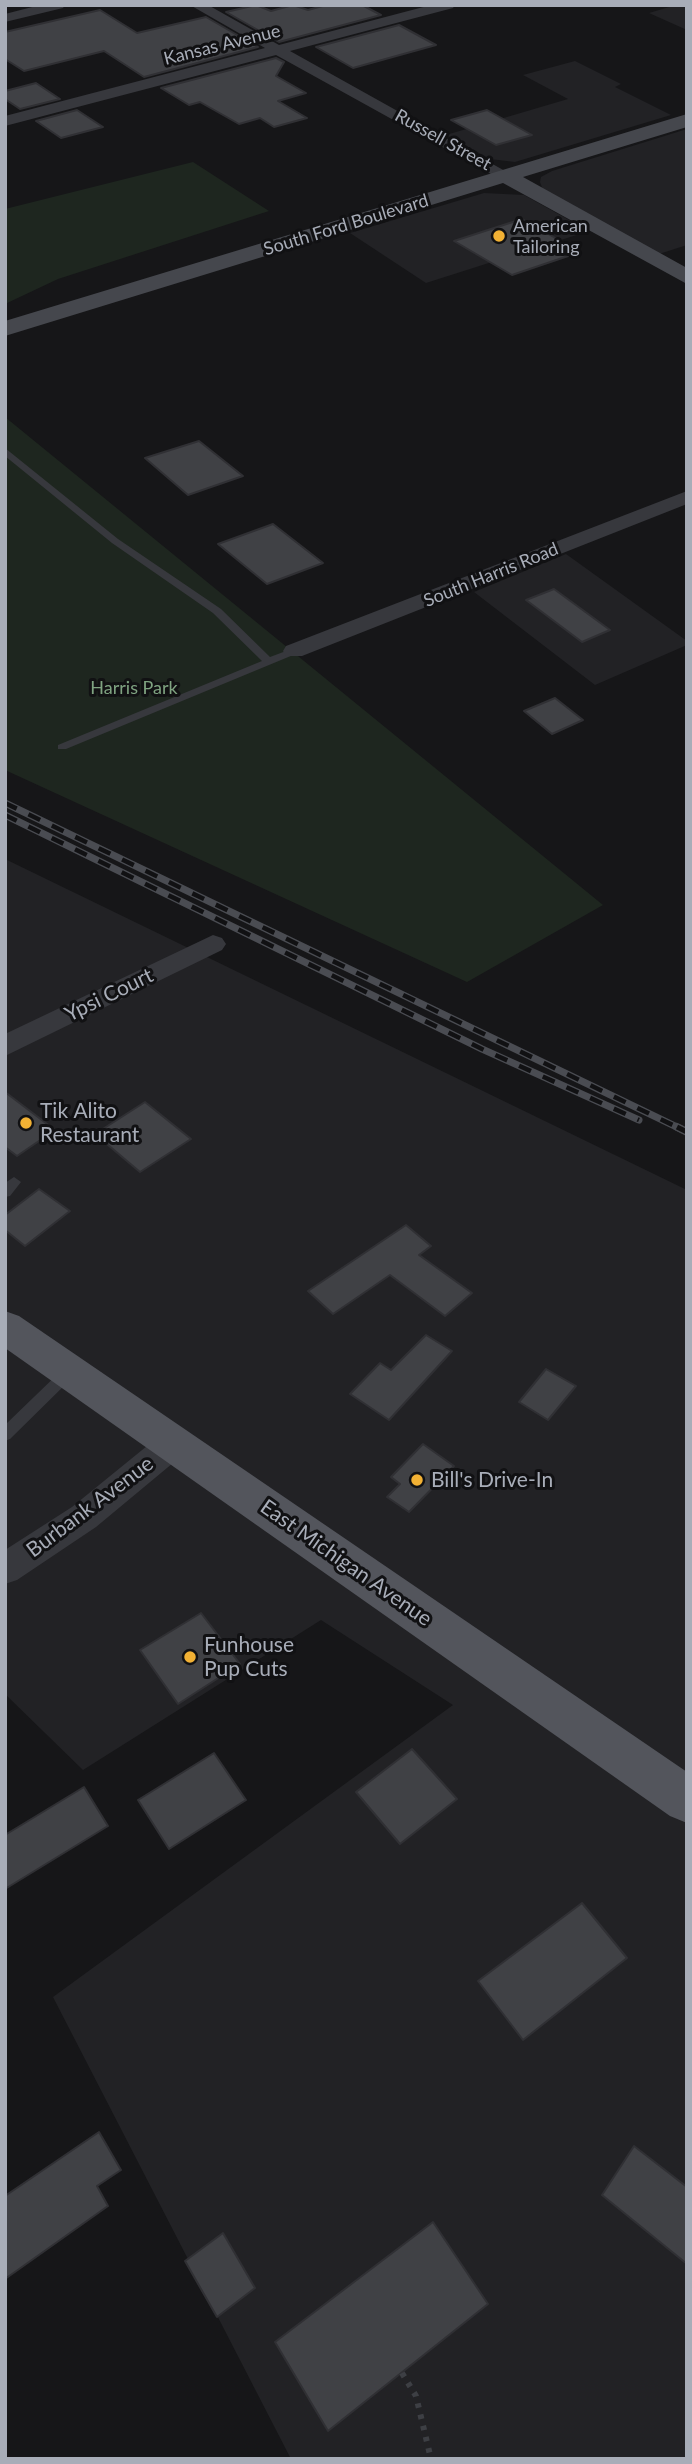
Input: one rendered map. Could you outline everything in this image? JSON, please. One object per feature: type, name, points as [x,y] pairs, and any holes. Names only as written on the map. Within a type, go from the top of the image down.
[{"type":"main road","name":"South Ford Boulevard","points":[[5,329],[687,120]]},
{"type":"main road","name":"Russell Street","points":[[506,176],[687,277]]},
{"type":"main road","name":"East Michigan Avenue","points":[[5,1327],[687,1800]]},
{"type":"street","points":[[5,18],[58,5]]},
{"type":"street","name":"Russell Street","points":[[197,5],[506,176]]},
{"type":"street","name":"Kansas Avenue","points":[[5,121],[448,5]]},
{"type":"street","name":"South Harris Road","points":[[294,651],[687,497]]},
{"type":"street","name":"Ypsi Court","points":[[5,1046],[213,944]]},
{"type":"street","name":"Burbank Avenue","points":[[5,1569],[84,1517],[174,1443]]},
{"type":"lane","points":[[5,451],[115,541],[217,611],[269,662]]},
{"type":"lane","points":[[62,747],[294,651]]},
{"type":"lane","points":[[5,1435],[69,1371]]},
{"type":"path","points":[[402,2373],[416,2396],[431,2459]]},
{"type":"shaded area","points":[[676,5],[687,5],[687,30],[649,13]]},
{"type":"shaded area","points":[[575,61],[621,84],[615,87],[671,115],[515,162],[490,159],[446,135],[568,99],[523,75]]},
{"type":"shaded area","points":[[687,129],[687,245],[659,254],[543,190],[541,177],[552,171]]},
{"type":"shaded area","points":[[484,193],[524,195],[589,231],[426,283],[350,233]]},
{"type":"shaded area","points":[[566,554],[687,641],[687,645],[595,685],[474,592]]},
{"type":"shaded area","points":[[5,859],[687,1190],[687,2459],[291,2459],[53,1997],[453,1705],[321,1620],[83,1770],[5,1694]]},
{"type":"green space","points":[[193,162],[269,211],[58,279],[5,304],[5,209]]},
{"type":"green space","name":"Harris Park","points":[[5,417],[603,905],[467,982],[5,770]]},
{"type":"building","points":[[256,5],[271,11],[293,5],[308,10],[326,5],[362,5],[381,15],[279,42],[226,12]]},
{"type":"building","points":[[100,10],[137,33],[206,17],[258,47],[144,77],[104,51],[24,71],[5,59],[5,32]]},
{"type":"building","points":[[399,25],[436,45],[353,68],[316,47]]},
{"type":"building","points":[[276,58],[284,62],[276,76],[306,93],[278,101],[307,118],[274,127],[260,118],[239,124],[200,102],[189,105],[161,88]]},
{"type":"building","points":[[36,83],[60,99],[20,109],[5,99],[5,91]]},
{"type":"building","points":[[77,110],[103,127],[61,138],[36,121]]},
{"type":"building","points":[[487,110],[532,135],[496,145],[451,120]]},
{"type":"building","points":[[522,219],[580,252],[512,275],[454,241]]},
{"type":"building","points":[[199,441],[243,476],[188,495],[145,458]]},
{"type":"building","points":[[273,524],[323,563],[267,584],[218,544]]},
{"type":"building","points":[[554,589],[610,630],[582,642],[526,600]]},
{"type":"building","points":[[555,698],[583,720],[552,734],[524,711]]},
{"type":"building","name":"Tik Alito Restaurant","points":[[5,1092],[55,1130],[17,1156],[5,1147]]},
{"type":"building","points":[[145,1102],[191,1139],[140,1172],[95,1134]]},
{"type":"building","points":[[39,1189],[70,1211],[25,1246],[5,1230],[5,1215]]},
{"type":"building","points":[[406,1225],[431,1246],[419,1255],[472,1293],[445,1316],[390,1275],[333,1314],[308,1291]]},
{"type":"building","points":[[426,1335],[452,1351],[389,1420],[350,1394],[380,1363],[391,1370]]},
{"type":"building","points":[[546,1369],[576,1386],[548,1420],[519,1402]]},
{"type":"building","name":"Bill's Drive-In","points":[[423,1444],[454,1466],[409,1512],[387,1497],[400,1484],[391,1477]]},
{"type":"building","name":"Funhouse Pup Cuts","points":[[201,1613],[240,1664],[178,1704],[140,1650]]},
{"type":"building","points":[[412,1749],[457,1799],[400,1844],[356,1792]]},
{"type":"building","points":[[214,1753],[246,1800],[169,1849],[138,1800]]},
{"type":"building","points":[[84,1787],[108,1826],[5,1889],[5,1835]]},
{"type":"building","points":[[582,1903],[627,1958],[523,2040],[478,1981]]},
{"type":"building","points":[[99,2132],[121,2170],[97,2186],[108,2206],[5,2279],[5,2196]]},
{"type":"building","points":[[634,2146],[687,2187],[687,2264],[602,2195]]},
{"type":"building","points":[[433,2222],[488,2304],[328,2431],[275,2342]]},
{"type":"building","points":[[223,2233],[255,2288],[217,2317],[185,2261]]},
{"type":"railway","points":[[5,803],[681,1129]]},
{"type":"railway","points":[[5,815],[482,1049],[639,1120]]},
{"type":"railway","points":[[677,1127],[681,1129]]},
{"type":"railway","points":[[681,1129],[687,1132]]},
{"type":"place","name":"American Tailoring","points":[[499,236]]},
{"type":"place","name":"Tik Alito Restaurant","points":[[26,1123]]},
{"type":"place","name":"Bill's Drive-In","points":[[417,1480]]},
{"type":"place","name":"Funhouse Pup Cuts","points":[[190,1657]]}]
